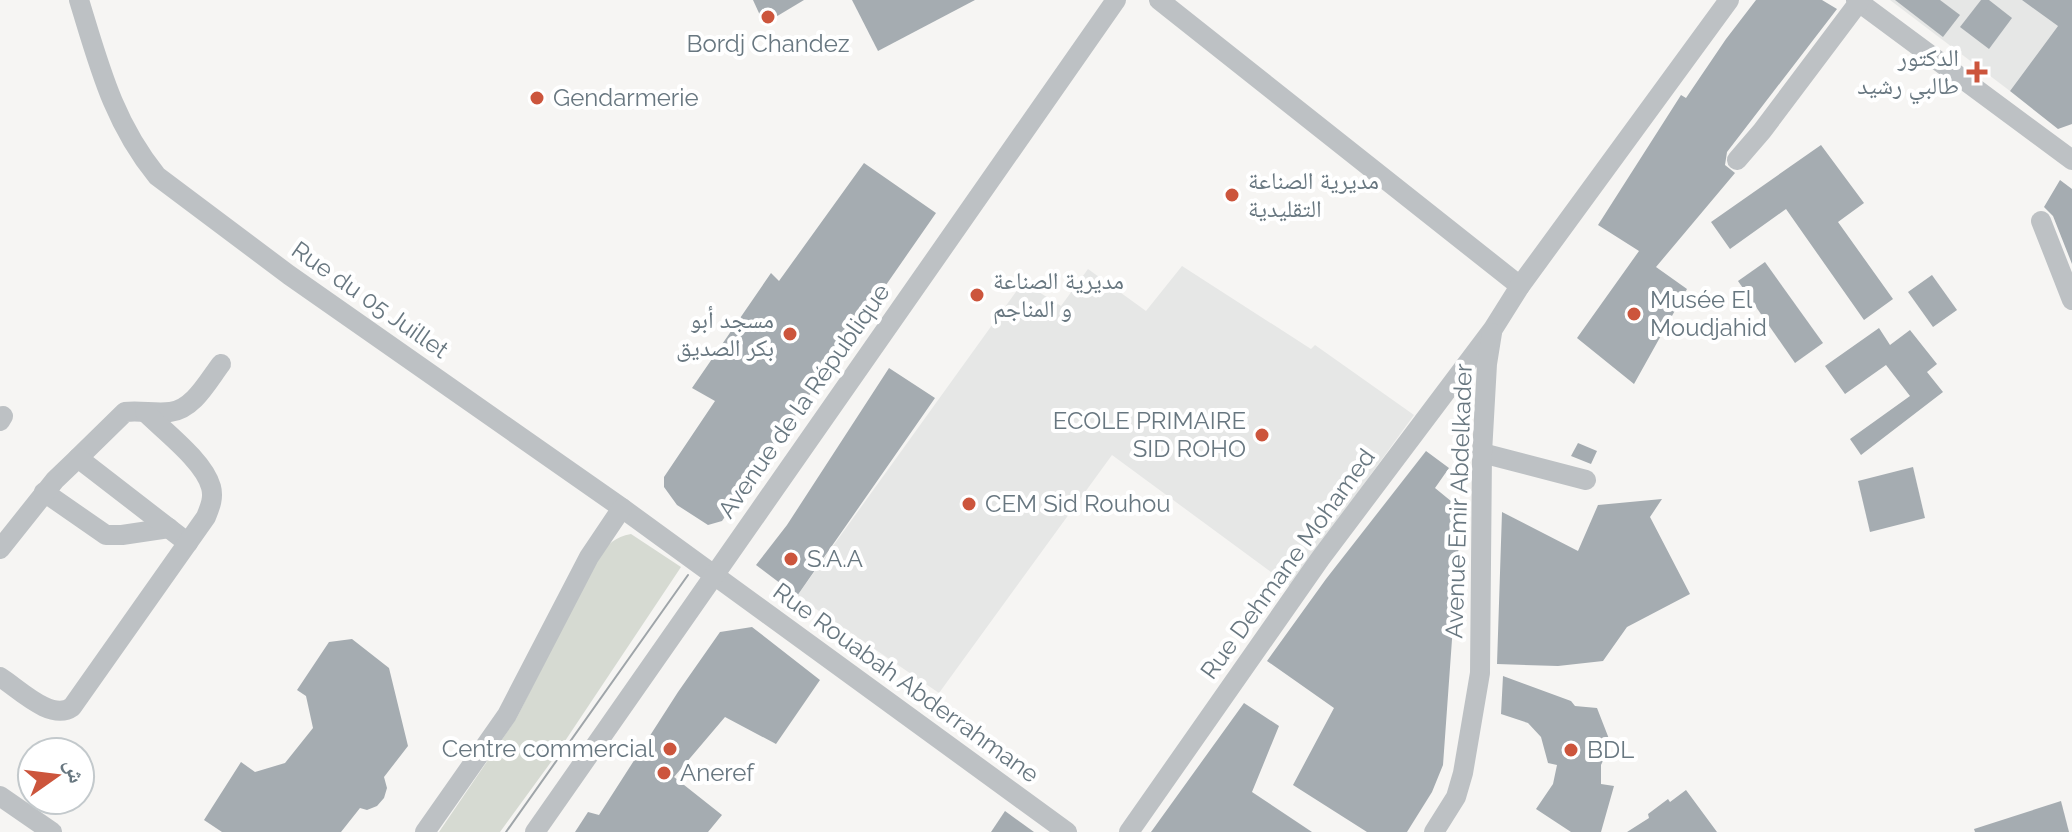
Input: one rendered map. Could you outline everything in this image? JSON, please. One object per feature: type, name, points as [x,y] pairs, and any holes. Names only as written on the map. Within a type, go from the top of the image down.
[{"type":"street","name":"Rue du 05 Juillet","points":[[79,0],[110,99],[140,155],[157,176],[289,275],[714,576]]},
{"type":"street","name":"Avenue de la République","points":[[535,832],[1116,0]]},
{"type":"street","points":[[1159,0],[1520,286]]},
{"type":"street","name":"Avenue Emir Abdelkader","points":[[1434,832],[1456,797],[1463,773],[1480,673],[1482,453],[1487,364],[1493,329],[1520,286],[1729,0]]},
{"type":"street","points":[[1737,160],[1858,1],[2072,160]]},
{"type":"street","points":[[2041,221],[2072,300]]},
{"type":"street","name":"Rue Dehmane Mohamed","points":[[1129,832],[1320,559],[1493,329]]},
{"type":"street","points":[[0,549],[44,492],[125,412],[181,410],[192,402],[221,364]]},
{"type":"street","points":[[0,677],[47,708],[65,712],[72,707],[206,517],[212,502],[212,489],[205,472],[145,412]]},
{"type":"street","points":[[1482,453],[1586,480]]},
{"type":"street","points":[[78,458],[188,543]]},
{"type":"street","points":[[44,492],[106,535],[169,528]]},
{"type":"street","points":[[425,832],[507,715],[589,557],[622,508]]},
{"type":"street","name":"Rue Rouabah Abderrahmane","points":[[714,576],[1067,832]]},
{"type":"street","points":[[0,796],[52,832]]},
{"type":"shaded area","points":[[1890,0],[2072,0],[2072,7],[2010,91]]},
{"type":"shaded area","points":[[1182,266],[1311,349],[1315,345],[1414,415],[1290,586],[1112,455],[939,693],[797,596],[1023,282],[1061,306],[1088,269],[1146,311]]},
{"type":"shaded area","points":[[631,534],[681,567],[551,762],[500,832],[439,832],[516,719],[598,557],[612,542]]},
{"type":"building","name":"Bordj Chandez","points":[[753,0],[804,0],[764,24]]},
{"type":"building","points":[[852,0],[975,0],[878,51]]},
{"type":"building","points":[[1756,0],[1822,0],[1837,9],[1727,152],[1725,165],[1735,173],[1656,267],[1687,289],[1634,384],[1577,338],[1639,251],[1598,225],[1681,95],[1686,98]]},
{"type":"building","points":[[1895,0],[1940,0],[1960,15],[1943,37]]},
{"type":"building","points":[[1981,0],[1989,0],[2012,18],[1989,49],[1960,27]]},
{"type":"building","points":[[2022,0],[2072,0],[2072,124],[2058,129],[2010,91],[2058,26]]},
{"type":"building","points":[[1821,145],[1864,203],[1838,222],[1893,299],[1864,320],[1786,209],[1730,249],[1711,222]]},
{"type":"building","name":"مسجد أبو بكر الصديق","points":[[864,163],[936,213],[722,521],[708,525],[677,505],[664,487],[664,477],[715,401],[692,388],[771,273],[779,281]]},
{"type":"building","points":[[2060,180],[2072,189],[2072,264],[2053,216],[2044,207]]},
{"type":"building","points":[[1765,262],[1823,343],[1795,363],[1738,281]]},
{"type":"building","points":[[1932,275],[1957,310],[1933,327],[1908,292]]},
{"type":"building","points":[[1879,328],[1890,345],[1910,330],[1937,364],[1927,372],[1943,392],[1861,455],[1850,439],[1910,396],[1886,365],[1845,394],[1825,366]]},
{"type":"building","points":[[889,368],[935,398],[797,596],[756,565],[787,525]]},
{"type":"building","points":[[1578,443],[1597,451],[1591,464],[1571,456]]},
{"type":"building","points":[[1426,451],[1449,468],[1435,488],[1457,506],[1460,528],[1443,765],[1432,792],[1407,832],[1367,832],[1293,785],[1334,708],[1267,661],[1326,579]]},
{"type":"building","points":[[1913,467],[1925,518],[1870,532],[1858,481]]},
{"type":"building","points":[[1662,499],[1650,517],[1690,594],[1627,627],[1603,661],[1558,666],[1497,664],[1502,512],[1578,551],[1598,505]]},
{"type":"building","points":[[752,627],[820,680],[776,744],[725,717],[674,777],[722,815],[708,832],[575,832],[588,812],[599,815],[720,632]]},
{"type":"building","points":[[352,639],[389,668],[408,746],[384,777],[387,788],[384,798],[377,806],[367,810],[360,808],[341,832],[222,832],[204,820],[241,762],[255,772],[285,763],[313,728],[306,696],[297,690],[329,642]]},
{"type":"building","name":"BDL","points":[[1503,676],[1571,701],[1575,706],[1597,708],[1611,744],[1601,765],[1601,784],[1614,786],[1601,832],[1571,832],[1536,809],[1553,784],[1557,765],[1548,763],[1541,737],[1528,723],[1501,714]]},
{"type":"building","points":[[1244,703],[1279,726],[1252,792],[1312,832],[1151,832]]},
{"type":"building","points":[[1686,790],[1717,832],[1627,832],[1649,818],[1648,814],[1668,799],[1670,802]]},
{"type":"building","points":[[2061,801],[2069,832],[1975,832],[1974,829]]},
{"type":"building","points":[[1005,811],[1034,832],[991,832]]},
{"type":"tram line","points":[[506,832],[688,575]]},
{"type":"place","name":"Bordj Chandez","points":[[768,17]]},
{"type":"place","name":"الدكتور طالبي رشيد","points":[[1977,72]]},
{"type":"place","name":"Gendarmerie","points":[[537,98]]},
{"type":"place","name":"مديرية الصناعة التقليدية","points":[[1232,195]]},
{"type":"place","name":"مديرية الصناعة و المناجم","points":[[977,295]]},
{"type":"place","name":"Musée El Moudjahid","points":[[1634,314]]},
{"type":"place","name":"مسجد أبو بكر الصديق","points":[[790,334]]},
{"type":"place","name":"ECOLE PRIMAIRE SID ROHO","points":[[1262,435]]},
{"type":"place","name":"CEM Sid Rouhou","points":[[969,504]]},
{"type":"place","name":"S.A.A","points":[[791,559]]},
{"type":"place","name":"Centre commercial","points":[[670,749]]},
{"type":"place","name":"BDL","points":[[1571,750]]},
{"type":"place","name":"Aneref","points":[[664,773]]}]
